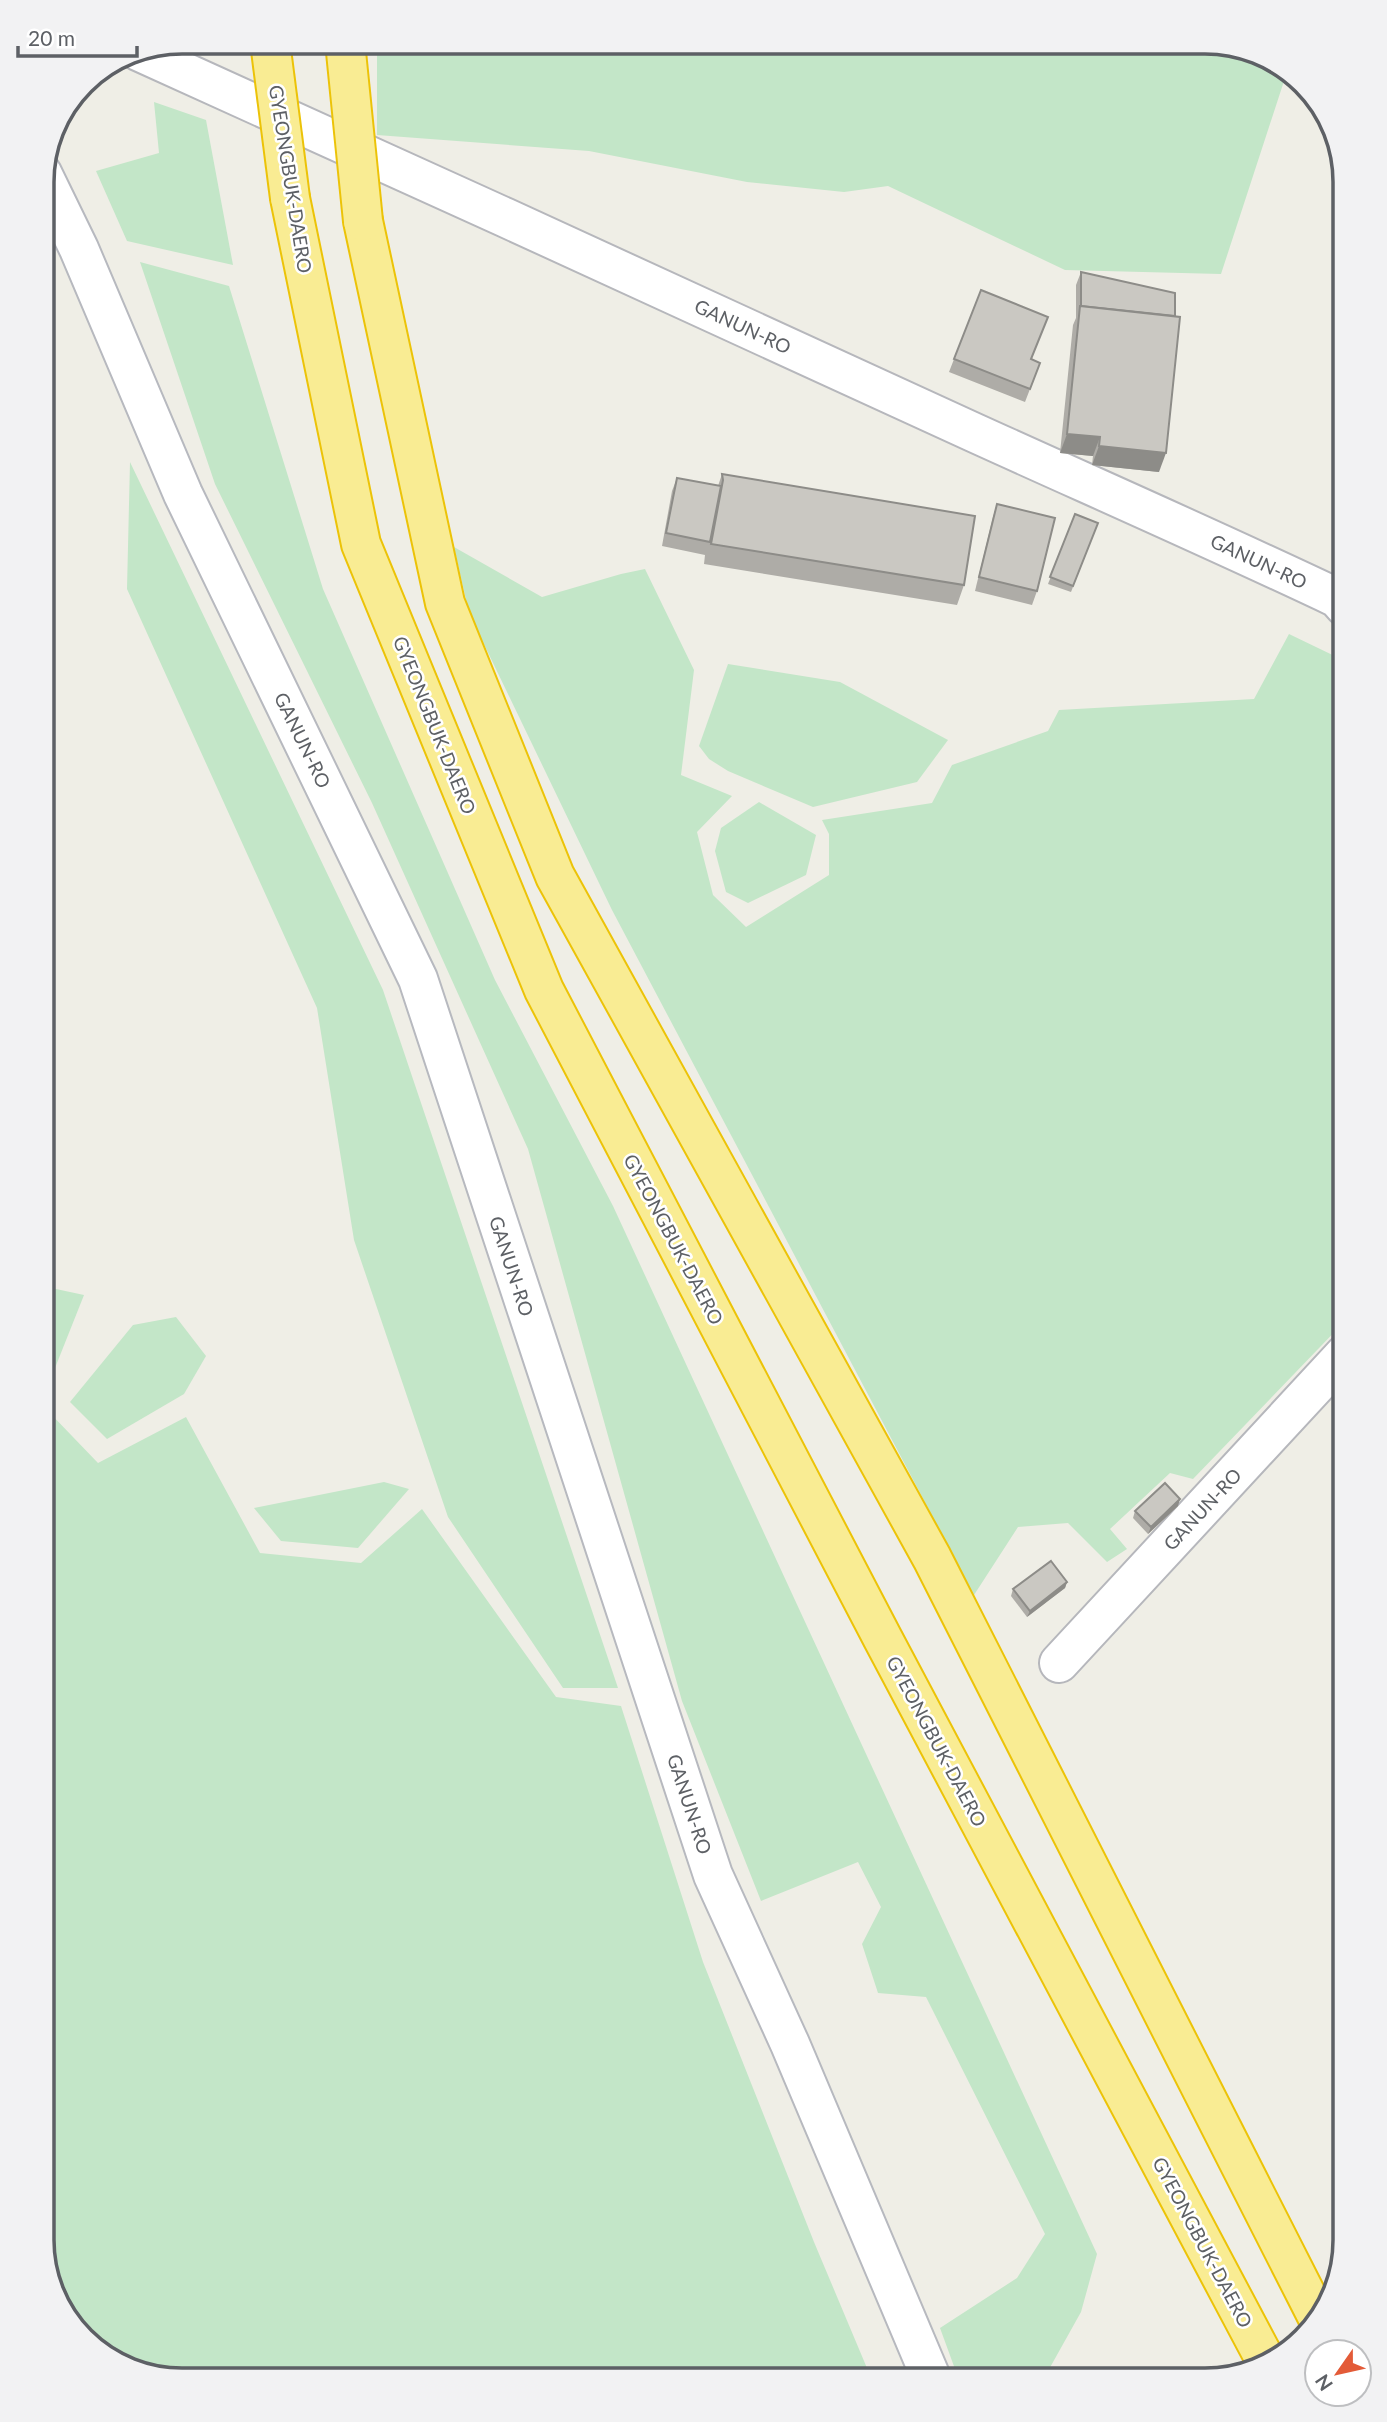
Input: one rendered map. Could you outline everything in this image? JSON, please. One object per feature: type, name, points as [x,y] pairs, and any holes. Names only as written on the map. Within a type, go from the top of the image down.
[{"type":"highway","name":"GYEONGBUK-DAERO","points":[[272,55],[290,198],[361,544],[544,990],[883,1639],[1262,2354]]},
{"type":"highway","points":[[346,55],[363,221],[445,603],[555,876],[932,1558],[1313,2308]]},
{"type":"street","name":"GANUN-RO","points":[[153,58],[1333,596]]},
{"type":"street","name":"GANUN-RO","points":[[55,199],[183,494],[418,979],[713,1875],[807,2082],[927,2368]]},
{"type":"street","name":"GANUN-RO","points":[[1059,1663],[1333,1367]]},
{"type":"green space","points":[[377,55],[1213,55],[1246,61],[1284,82],[1221,274],[1065,270],[888,186],[844,192],[747,182],[589,151],[377,135]]},
{"type":"green space","points":[[154,102],[206,120],[233,265],[127,241],[96,171],[159,153]]},
{"type":"green space","points":[[140,262],[229,286],[323,589],[495,980],[613,1206],[1097,2254],[1081,2312],[1050,2368],[955,2368],[940,2328],[1017,2278],[1045,2234],[926,1997],[878,1993],[862,1944],[881,1907],[858,1862],[761,1901],[682,1701],[528,1149],[372,803],[215,484]]},
{"type":"green space","points":[[130,462],[383,990],[618,1688],[563,1688],[448,1517],[354,1240],[317,1008],[127,589]]},
{"type":"green space","points":[[454,547],[542,597],[645,569],[694,670],[681,775],[732,796],[697,832],[713,895],[746,927],[829,875],[829,834],[822,820],[932,803],[952,765],[1048,731],[1059,710],[1254,699],[1289,634],[1333,655],[1333,1333],[1193,1479],[1170,1473],[1110,1529],[1127,1549],[1107,1562],[1068,1523],[1018,1527],[974,1595],[612,910],[469,613]]},
{"type":"green space","points":[[728,664],[840,682],[948,740],[917,782],[813,807],[728,771],[709,759],[699,746]]},
{"type":"green space","points":[[759,802],[816,835],[806,875],[748,903],[726,892],[715,851],[721,828]]},
{"type":"green space","points":[[54,1289],[84,1295],[54,1368]]},
{"type":"green space","points":[[176,1317],[206,1356],[184,1394],[107,1439],[70,1402],[133,1325]]},
{"type":"green space","points":[[186,1417],[260,1553],[361,1563],[422,1509],[556,1697],[621,1706],[703,1962],[867,2368],[174,2367],[141,2361],[126,2355],[98,2336],[86,2324],[67,2296],[61,2281],[54,2240],[54,1418],[98,1463]]},
{"type":"green space","points":[[384,1482],[409,1489],[358,1548],[281,1541],[254,1508]]},
{"type":"building","points":[[1081,272],[1175,293],[1175,316],[1081,306]]},
{"type":"building","points":[[981,290],[1048,317],[1031,359],[1040,363],[1030,389],[954,359]]},
{"type":"building","points":[[1080,306],[1180,317],[1166,453],[1099,446],[1100,437],[1067,434]]},
{"type":"building","points":[[722,474],[975,516],[964,585],[711,544]]},
{"type":"building","points":[[677,478],[721,486],[710,542],[666,533]]},
{"type":"building","points":[[997,504],[1055,518],[1037,591],[979,577]]},
{"type":"building","points":[[1075,514],[1098,523],[1073,586],[1050,577]]},
{"type":"building","points":[[1165,1483],[1180,1499],[1151,1527],[1135,1511]]},
{"type":"building","points":[[1051,1561],[1067,1582],[1030,1611],[1013,1589]]}]
